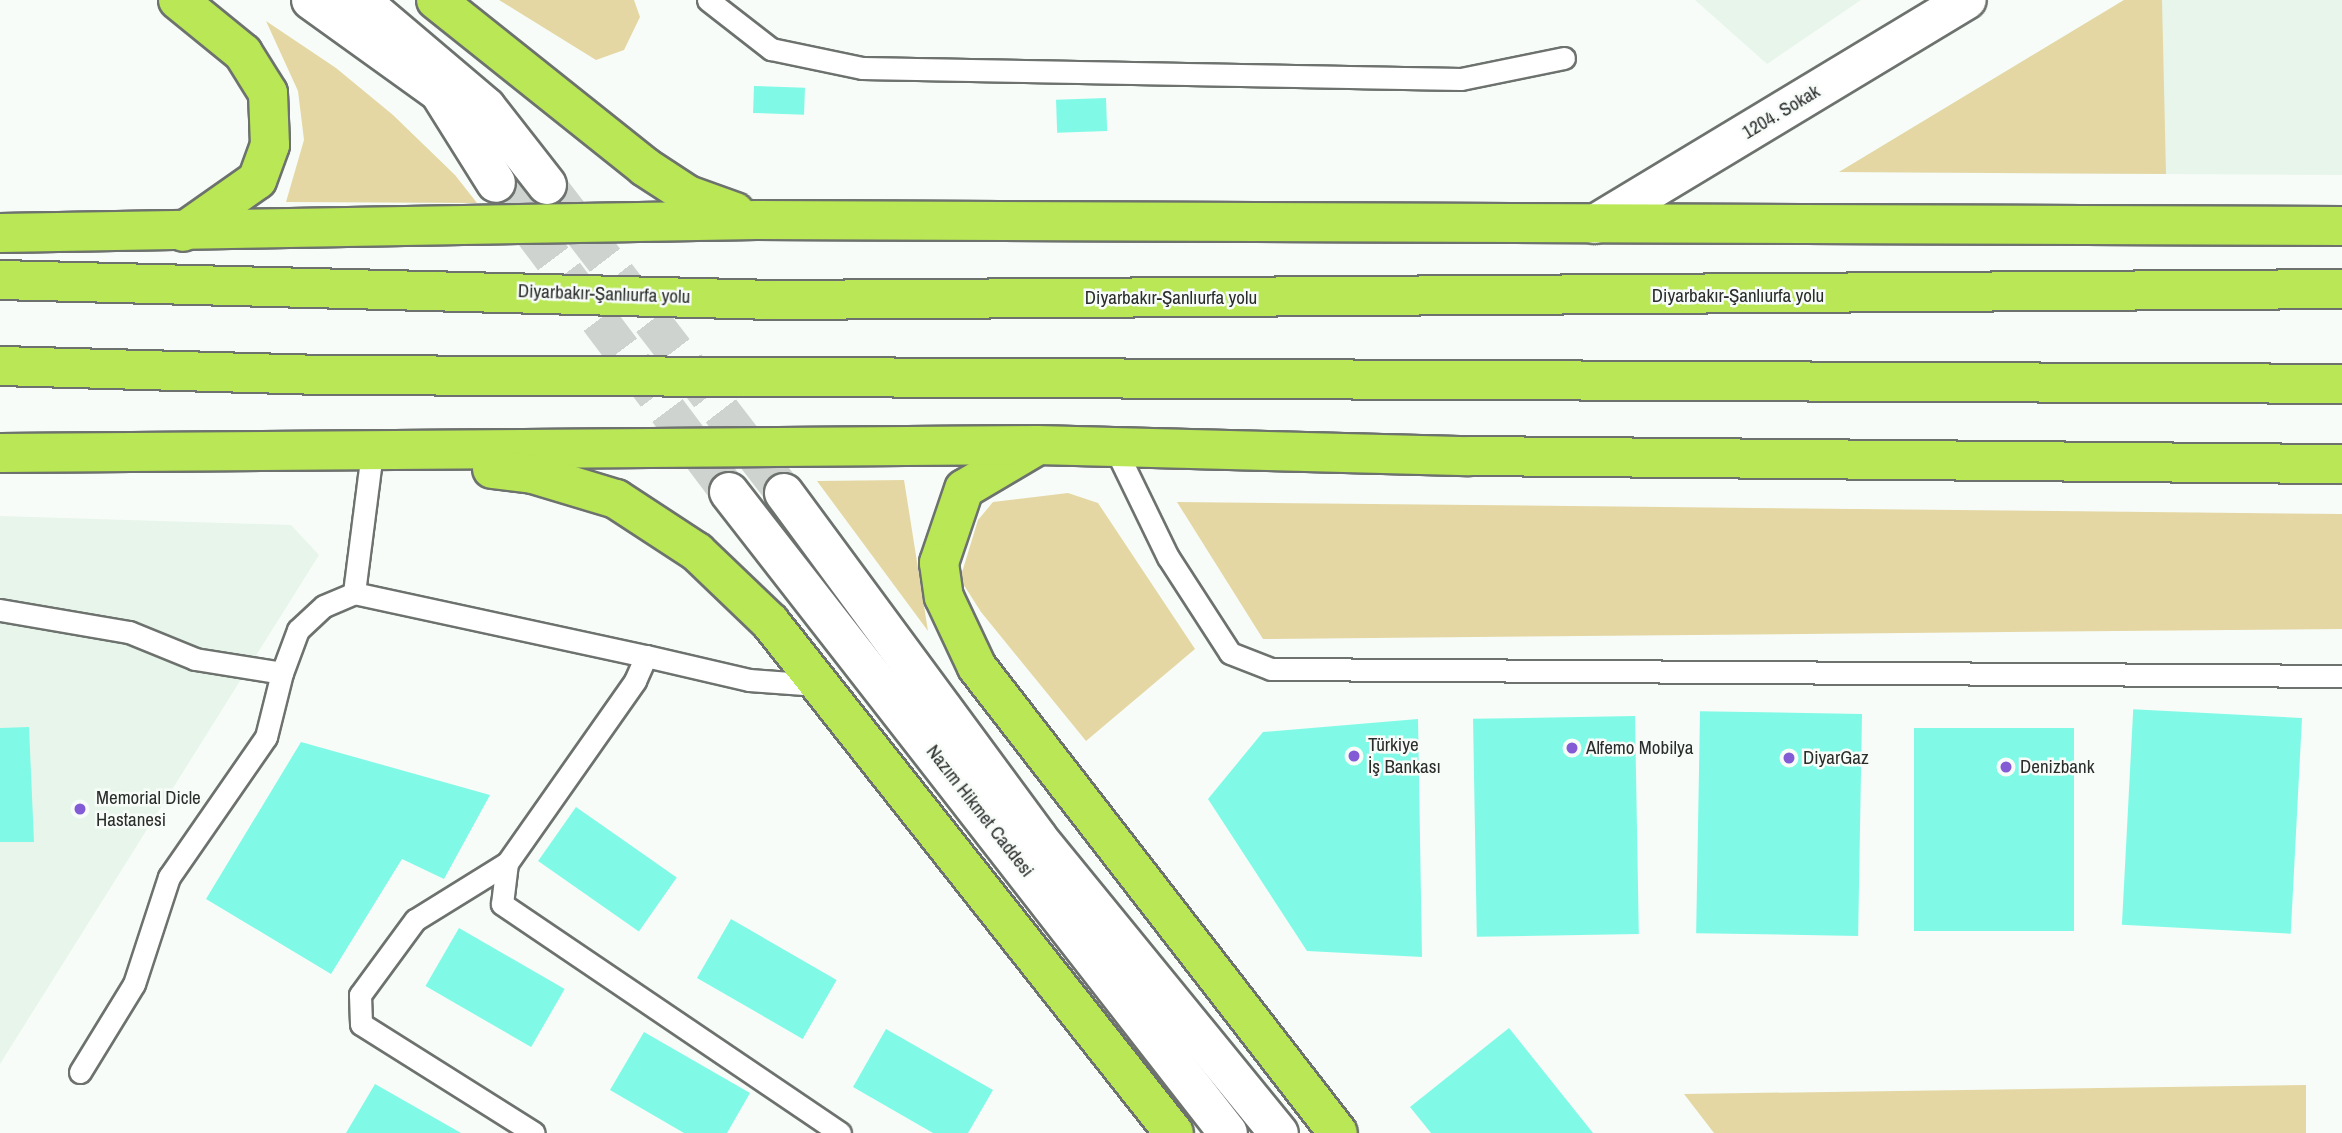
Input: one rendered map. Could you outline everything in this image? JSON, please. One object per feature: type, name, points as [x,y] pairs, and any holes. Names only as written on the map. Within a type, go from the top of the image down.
[{"type":"highway","points":[[178,0],[243,54],[268,93],[270,145],[257,180],[183,232]]},
{"type":"highway","points":[[436,0],[645,167],[688,195],[757,220]]},
{"type":"highway","points":[[0,233],[183,232],[757,220],[2342,226]]},
{"type":"highway","name":"Diyarbakır-Şanlıurfa yolu","points":[[0,280],[775,300],[2342,289]]},
{"type":"highway","points":[[0,366],[374,375],[2342,384]]},
{"type":"highway","points":[[1037,445],[964,489],[947,530],[939,563],[944,597],[977,667],[1338,1133]]},
{"type":"highway","points":[[0,453],[1037,445],[1469,456],[2342,464]]},
{"type":"highway","points":[[372,452],[533,474],[616,499],[697,552],[770,622],[1174,1133]]},
{"type":"main road","points":[[311,0],[439,92],[496,183]]},
{"type":"main road","points":[[360,0],[486,107],[547,186]]},
{"type":"main road","name":"1204. Sokak","points":[[1595,224],[1967,0]]},
{"type":"main road","name":"Nazım Hikmet Caddesi","points":[[729,492],[1228,1133]]},
{"type":"main road","name":"Nazım Hikmet Caddesi","points":[[784,493],[1038,838],[1279,1133]]},
{"type":"lane","points":[[708,0],[771,50],[862,68],[1461,79],[1564,58]]},
{"type":"lane","points":[[1115,448],[1168,557],[1230,653],[1271,669],[2342,676]]},
{"type":"lane","points":[[354,593],[372,452]]},
{"type":"lane","points":[[80,1072],[134,984],[169,877],[266,737],[282,673],[298,630],[324,606],[354,593],[749,680],[818,685]]},
{"type":"lane","points":[[0,610],[129,632],[195,659],[282,673]]},
{"type":"lane","points":[[534,1133],[361,1024],[360,995],[415,920],[508,863],[635,681],[646,656]]},
{"type":"lane","points":[[508,863],[502,904],[840,1133]]},
{"type":"shaded area","points":[[499,0],[634,0],[640,17],[624,50],[596,60]]},
{"type":"shaded area","points":[[1695,0],[1861,0],[1767,64]]},
{"type":"shaded area","points":[[2124,0],[2342,0],[2342,175],[1839,172]]},
{"type":"shaded area","points":[[2124,0],[2162,0],[2166,174],[1839,172]]},
{"type":"shaded area","points":[[266,21],[336,68],[393,115],[455,175],[477,203],[286,202],[304,140],[298,91]]},
{"type":"shaded area","points":[[904,480],[928,631],[817,481]]},
{"type":"shaded area","points":[[1068,493],[1098,503],[1195,649],[1086,741],[981,612],[960,579],[978,520],[993,502]]},
{"type":"shaded area","points":[[1177,502],[2342,514],[2342,629],[1263,639]]},
{"type":"shaded area","name":"Memorial Dicle Hastanesi","points":[[0,516],[291,525],[319,555],[0,1064]]},
{"type":"shaded area","points":[[2306,1085],[2306,1133],[1714,1133],[1684,1094]]},
{"type":"building","points":[[754,86],[805,88],[804,115],[753,113]]},
{"type":"building","points":[[1106,98],[1107,131],[1057,133],[1056,100]]},
{"type":"building","points":[[2133,709],[2302,718],[2291,934],[2122,925]]},
{"type":"building","points":[[1700,711],[1862,714],[1858,936],[1696,933]]},
{"type":"building","points":[[1635,716],[1639,934],[1477,937],[1473,719]]},
{"type":"building","points":[[1418,719],[1422,957],[1307,951],[1208,799],[1263,732]]},
{"type":"building","points":[[29,727],[34,842],[0,842],[0,728]]},
{"type":"building","points":[[1914,728],[2074,728],[2074,931],[1914,931]]},
{"type":"building","points":[[301,742],[490,795],[444,879],[402,859],[331,974],[206,899]]},
{"type":"building","points":[[576,807],[677,878],[639,932],[538,861]]},
{"type":"building","points":[[731,919],[837,980],[803,1039],[697,978]]},
{"type":"building","points":[[459,928],[565,989],[531,1047],[426,986]]},
{"type":"building","points":[[1509,1028],[1593,1133],[1431,1133],[1410,1107]]},
{"type":"building","points":[[886,1029],[993,1090],[968,1133],[933,1133],[853,1087]]},
{"type":"building","points":[[644,1032],[750,1093],[727,1133],[684,1133],[610,1090]]},
{"type":"building","points":[[375,1084],[461,1133],[346,1133]]},
{"type":"tunnel","points":[[496,183],[729,492]]},
{"type":"tunnel","points":[[547,185],[784,493]]},
{"type":"place","name":"Alfemo Mobilya","points":[[1572,748]]},
{"type":"place","name":"Türkiye İş Bankası","points":[[1354,756]]},
{"type":"place","name":"DiyarGaz","points":[[1789,758]]},
{"type":"place","name":"Denizbank","points":[[2006,767]]},
{"type":"place","name":"Memorial Dicle Hastanesi","points":[[80,809]]}]
